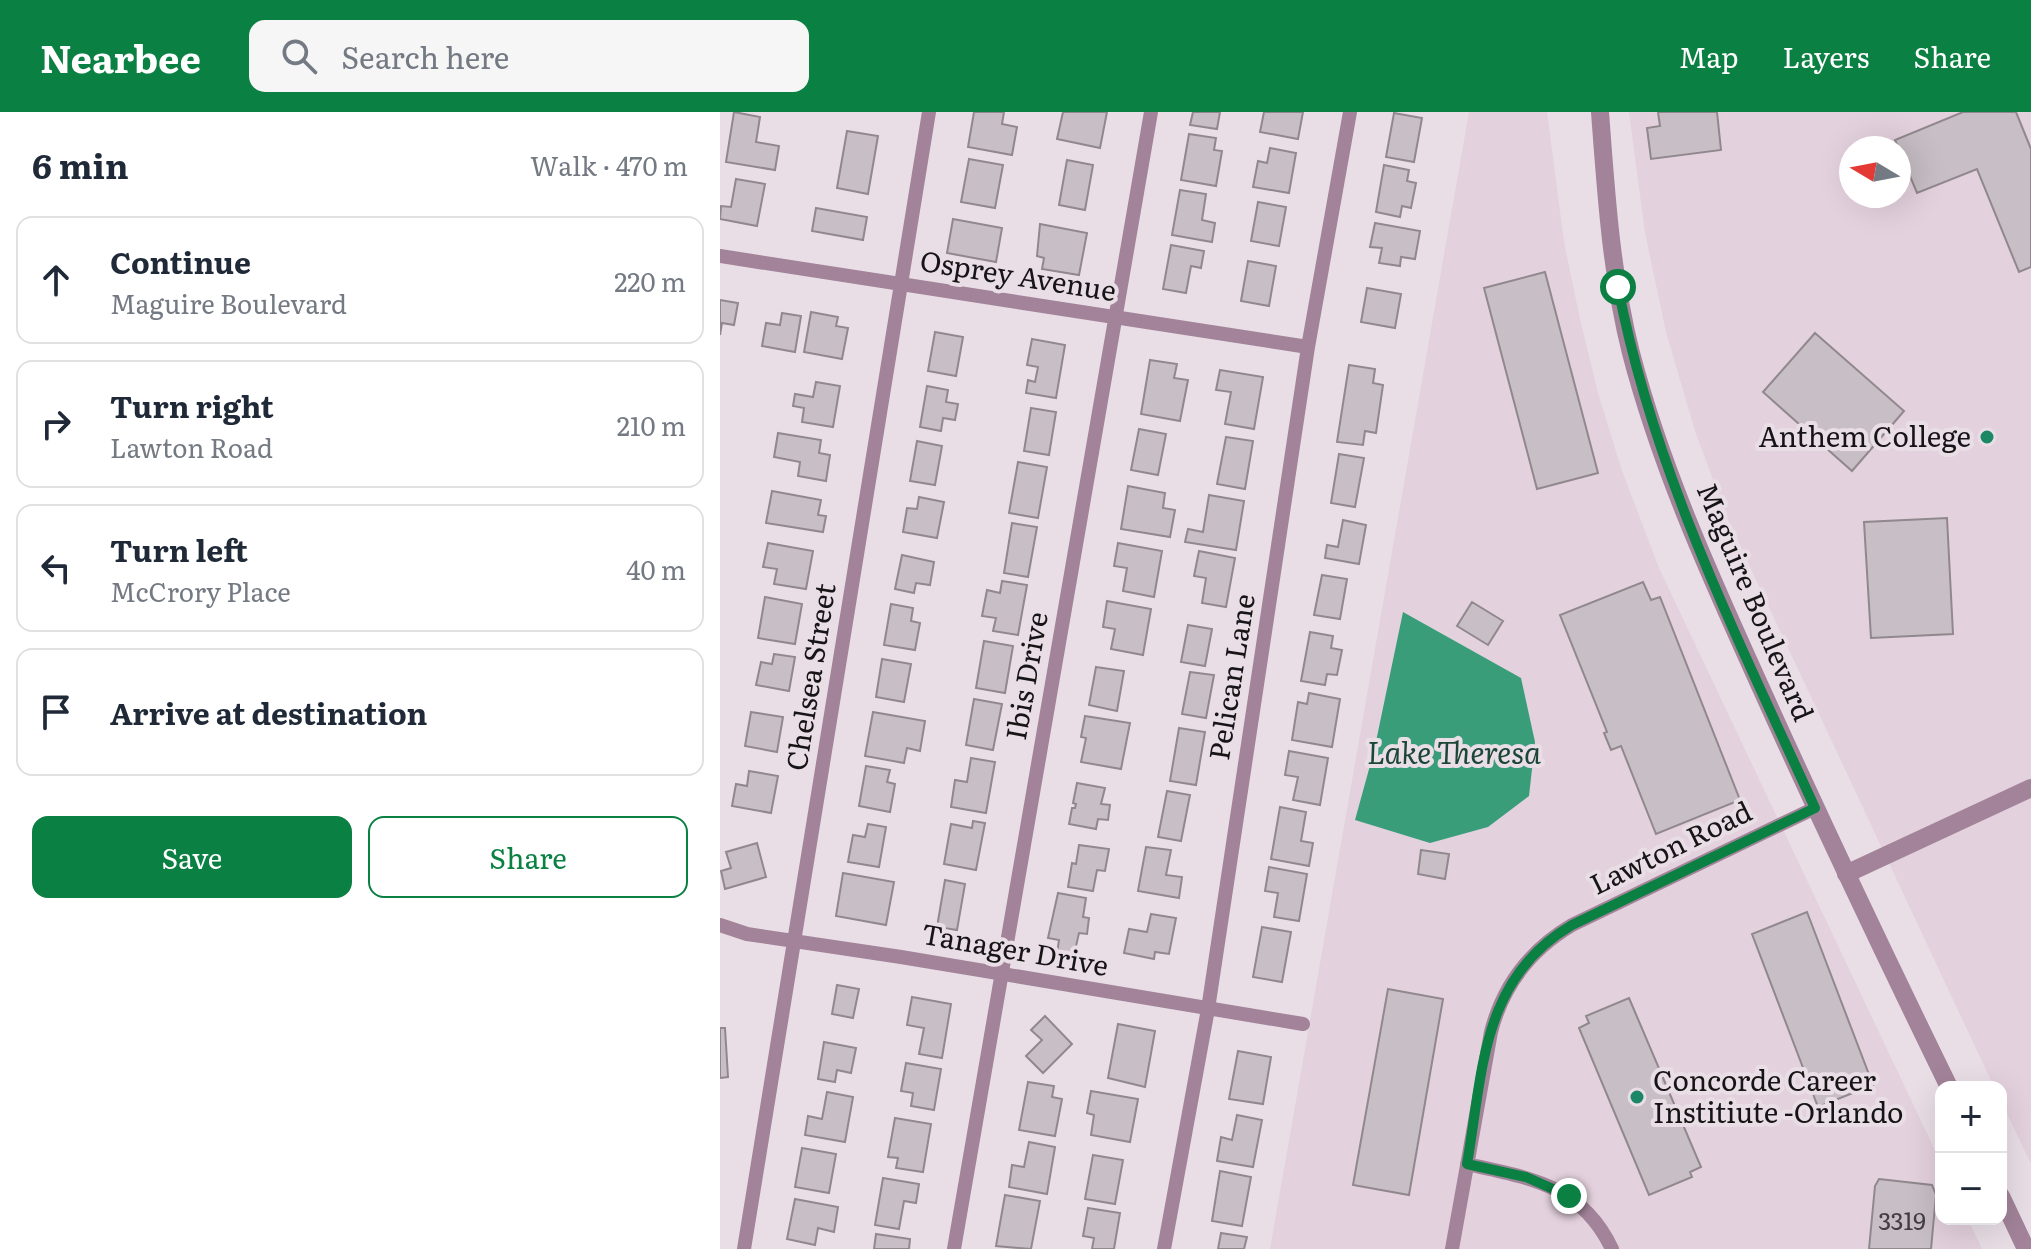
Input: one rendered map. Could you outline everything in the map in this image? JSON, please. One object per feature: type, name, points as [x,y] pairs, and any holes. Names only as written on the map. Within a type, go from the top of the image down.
[{"type":"street","name":"Chelsea Street","points":[[744,1249],[929,112]]},
{"type":"street","name":"Ibis Drive","points":[[954,1249],[1151,112]]},
{"type":"street","name":"Pelican Lane","points":[[1164,1249],[1208,1009],[1308,347],[1350,112]]},
{"type":"street","name":"Maguire Boulevard","points":[[1600,112],[1606,202],[1631,352],[1667,467],[1706,567],[1815,808],[1946,1081]]},
{"type":"street","name":"Osprey Avenue","points":[[720,256],[1308,347]]},
{"type":"street","points":[[1846,874],[2031,788]]},
{"type":"street","name":"Lawton Road","points":[[1452,1249],[1495,1016],[1505,991],[1528,959],[1548,940],[1581,921],[1815,808]]},
{"type":"street","name":"Tanager Drive","points":[[720,925],[747,934],[1303,1024]]},
{"type":"street","points":[[1467,1164],[1526,1177],[1569,1196],[1602,1227],[1612,1249]]},
{"type":"street","points":[[2007,1209],[2026,1249]]},
{"type":"shaded area","points":[[1469,112],[1547,112],[1564,242],[1598,393],[1621,468],[1659,568],[1935,1150],[1935,1225],[1971,1225],[1982,1249],[1270,1249]]},
{"type":"shaded area","points":[[1629,112],[2031,112],[2031,1164],[2007,1114],[2007,1081],[1991,1081],[1728,520],[1695,431],[1666,332],[1645,233]]},
{"type":"water","name":"Lake Theresa","points":[[1403,612],[1521,678],[1535,742],[1529,796],[1488,827],[1430,843],[1355,820],[1374,751]]},
{"type":"building","points":[[734,112],[760,117],[756,142],[779,146],[775,170],[726,162]]},
{"type":"building","points":[[974,112],[1004,112],[1002,124],[1017,127],[1012,155],[968,147]]},
{"type":"building","points":[[1063,112],[1107,112],[1100,148],[1057,139]]},
{"type":"building","points":[[1193,112],[1220,112],[1217,129],[1190,125]]},
{"type":"building","points":[[1264,112],[1303,112],[1298,139],[1260,132]]},
{"type":"building","points":[[1658,112],[1717,112],[1721,150],[1651,159],[1647,128],[1660,126]]},
{"type":"building","points":[[1963,112],[2016,112],[2031,149],[2031,267],[2019,272],[1977,169],[1917,193],[1911,179],[1911,136],[1905,136]]},
{"type":"building","points":[[1394,113],[1422,118],[1414,162],[1386,157]]},
{"type":"building","points":[[847,131],[878,136],[868,194],[837,188]]},
{"type":"building","points":[[1189,134],[1216,138],[1214,150],[1222,151],[1216,186],[1181,180]]},
{"type":"building","points":[[1270,148],[1296,153],[1289,193],[1253,187],[1258,161],[1267,163]]},
{"type":"building","points":[[969,159],[1003,165],[995,208],[961,202]]},
{"type":"building","points":[[1067,160],[1093,165],[1085,210],[1059,205]]},
{"type":"building","points":[[1384,165],[1409,170],[1407,181],[1416,183],[1411,208],[1402,206],[1400,217],[1376,212]]},
{"type":"building","points":[[736,179],[765,184],[757,226],[720,219],[721,206],[731,207]]},
{"type":"building","points":[[1180,190],[1206,194],[1202,220],[1215,223],[1212,242],[1172,235]]},
{"type":"building","points":[[1258,202],[1286,207],[1279,246],[1251,241]]},
{"type":"building","points":[[816,208],[867,217],[863,240],[812,231]]},
{"type":"building","points":[[953,219],[1002,228],[996,262],[947,253]]},
{"type":"building","points":[[1375,223],[1420,231],[1415,259],[1401,257],[1400,266],[1379,263],[1382,248],[1370,247]]},
{"type":"building","points":[[1040,224],[1087,233],[1079,275],[1042,269],[1044,258],[1037,256]]},
{"type":"building","points":[[1171,245],[1204,251],[1201,268],[1191,266],[1186,293],[1163,289]]},
{"type":"building","points":[[1248,261],[1276,266],[1269,306],[1241,301]]},
{"type":"building","points":[[1545,272],[1598,473],[1537,489],[1484,288]]},
{"type":"building","points":[[1367,288],[1401,294],[1395,328],[1361,322]]},
{"type":"building","points":[[720,300],[738,303],[734,325],[722,323],[720,335]]},
{"type":"building","points":[[811,312],[838,317],[836,326],[848,328],[842,359],[804,352]]},
{"type":"building","points":[[782,313],[801,316],[795,352],[762,346],[766,323],[780,325]]},
{"type":"building","points":[[935,332],[963,337],[956,376],[928,371]]},
{"type":"building","points":[[1815,333],[1904,411],[1852,471],[1763,392]]},
{"type":"building","points":[[1032,339],[1065,345],[1056,398],[1026,393],[1028,380],[1035,382],[1038,367],[1027,365]]},
{"type":"building","points":[[1150,360],[1177,364],[1174,378],[1188,380],[1180,421],[1141,414]]},
{"type":"building","points":[[1349,365],[1375,369],[1373,383],[1383,385],[1376,433],[1365,431],[1363,445],[1337,442]]},
{"type":"building","points":[[1220,370],[1263,377],[1254,429],[1225,424],[1231,392],[1216,390]]},
{"type":"building","points":[[816,382],[840,386],[833,427],[802,422],[804,408],[793,406],[795,394],[813,397]]},
{"type":"building","points":[[927,386],[948,390],[946,402],[958,404],[955,420],[943,418],[941,431],[920,427]]},
{"type":"building","points":[[1031,408],[1056,412],[1049,455],[1024,451]]},
{"type":"building","points":[[1139,429],[1166,434],[1158,475],[1131,470]]},
{"type":"building","points":[[778,433],[821,440],[819,453],[830,455],[826,481],[798,476],[800,462],[774,457]]},
{"type":"building","points":[[1226,437],[1253,441],[1245,489],[1217,484]]},
{"type":"building","points":[[917,441],[942,446],[935,485],[910,481]]},
{"type":"building","points":[[1339,454],[1364,458],[1355,507],[1331,503]]},
{"type":"building","points":[[1018,462],[1047,467],[1038,518],[1009,513]]},
{"type":"building","points":[[1128,486],[1165,493],[1163,508],[1175,510],[1170,537],[1121,529]]},
{"type":"building","points":[[772,491],[821,500],[818,515],[826,516],[823,532],[766,523]]},
{"type":"building","points":[[1209,495],[1244,501],[1236,550],[1185,542],[1188,529],[1203,532]]},
{"type":"building","points":[[919,497],[944,502],[937,538],[903,532],[907,508],[917,509]]},
{"type":"building","points":[[1947,518],[1953,634],[1871,638],[1864,522]]},
{"type":"building","points":[[1343,520],[1366,525],[1359,564],[1325,558],[1327,545],[1338,547]]},
{"type":"building","points":[[1012,523],[1037,527],[1028,577],[1004,573]]},
{"type":"building","points":[[768,543],[813,551],[806,589],[774,584],[777,569],[763,567]]},
{"type":"building","points":[[1118,543],[1162,551],[1154,597],[1123,591],[1127,568],[1114,566]]},
{"type":"building","points":[[1199,551],[1235,558],[1226,607],[1202,603],[1206,578],[1194,576]]},
{"type":"building","points":[[902,555],[934,562],[930,585],[916,583],[914,593],[895,589]]},
{"type":"building","points":[[1322,575],[1347,579],[1340,619],[1314,615]]},
{"type":"building","points":[[1002,581],[1027,585],[1018,635],[993,631],[996,618],[982,616],[987,590],[1000,593]]},
{"type":"building","points":[[1643,582],[1651,600],[1660,597],[1740,800],[1656,834],[1621,746],[1611,750],[1604,733],[1607,732],[1560,615]]},
{"type":"building","points":[[765,597],[802,604],[795,644],[758,638]]},
{"type":"building","points":[[1107,601],[1151,609],[1143,655],[1111,649],[1115,629],[1103,627]]},
{"type":"building","points":[[1472,602],[1503,621],[1488,645],[1457,626]]},
{"type":"building","points":[[891,604],[913,608],[911,621],[920,623],[915,650],[884,645]]},
{"type":"building","points":[[1188,625],[1212,629],[1205,666],[1181,662]]},
{"type":"building","points":[[1310,632],[1333,636],[1331,648],[1342,650],[1337,675],[1327,674],[1325,685],[1301,681]]},
{"type":"building","points":[[984,641],[1013,646],[1005,693],[976,688]]},
{"type":"building","points":[[774,654],[795,657],[789,691],[756,685],[761,662],[772,664]]},
{"type":"building","points":[[882,659],[911,664],[904,702],[876,697]]},
{"type":"building","points":[[1096,667],[1124,671],[1117,711],[1089,705]]},
{"type":"building","points":[[1190,672],[1214,675],[1206,718],[1182,714]]},
{"type":"building","points":[[1309,693],[1340,699],[1332,747],[1292,740],[1298,702],[1307,704]]},
{"type":"building","points":[[974,699],[1002,704],[993,750],[966,745]]},
{"type":"building","points":[[751,712],[783,717],[777,752],[745,746]]},
{"type":"building","points":[[873,712],[925,721],[920,751],[907,748],[904,763],[865,756]]},
{"type":"building","points":[[1085,716],[1130,723],[1121,769],[1081,762],[1086,738],[1081,737]]},
{"type":"building","points":[[1179,728],[1205,732],[1196,785],[1170,781]]},
{"type":"building","points":[[1289,751],[1328,758],[1320,805],[1293,800],[1298,777],[1285,775]]},
{"type":"building","points":[[971,758],[995,762],[986,813],[951,807],[955,780],[967,782]]},
{"type":"building","points":[[866,766],[890,770],[887,782],[895,784],[890,812],[859,806]]},
{"type":"building","points":[[749,771],[778,776],[771,813],[732,806],[736,784],[747,786]]},
{"type":"building","points":[[1077,783],[1105,788],[1101,804],[1110,805],[1108,820],[1098,819],[1096,829],[1069,824],[1072,808],[1076,804],[1073,803]]},
{"type":"building","points":[[1167,791],[1190,795],[1181,841],[1158,837]]},
{"type":"building","points":[[1280,807],[1306,812],[1301,841],[1313,843],[1309,866],[1271,859]]},
{"type":"building","points":[[973,821],[985,823],[976,870],[944,864],[951,824],[972,828]]},
{"type":"building","points":[[868,824],[886,827],[879,867],[848,862],[853,835],[865,837]]},
{"type":"building","points":[[757,843],[766,877],[725,889],[721,871],[731,868],[726,852]]},
{"type":"building","points":[[1079,845],[1109,849],[1105,871],[1097,870],[1093,891],[1068,887]]},
{"type":"building","points":[[1146,847],[1171,850],[1166,875],[1182,877],[1179,898],[1138,891]]},
{"type":"building","points":[[1421,850],[1449,854],[1445,879],[1418,874]]},
{"type":"building","points":[[1269,867],[1307,874],[1299,921],[1274,917],[1278,893],[1265,891]]},
{"type":"building","points":[[843,873],[894,882],[886,925],[836,916]]},
{"type":"building","points":[[945,880],[965,884],[957,930],[937,927]]},
{"type":"building","points":[[1058,893],[1086,898],[1083,917],[1089,918],[1087,934],[1079,933],[1074,955],[1057,953],[1059,940],[1048,938]]},
{"type":"building","points":[[1807,912],[1873,1085],[1818,1107],[1752,934]]},
{"type":"building","points":[[1151,914],[1176,918],[1169,954],[1155,952],[1154,959],[1124,953],[1129,929],[1147,932]]},
{"type":"building","points":[[1262,927],[1291,932],[1282,982],[1253,977]]},
{"type":"building","points":[[837,985],[859,989],[853,1018],[832,1014]]},
{"type":"building","points":[[1388,989],[1443,999],[1409,1195],[1353,1185]]},
{"type":"building","points":[[912,997],[951,1004],[942,1058],[919,1054],[924,1028],[907,1025]]},
{"type":"building","name":"Concorde Career Institiute -Orlando","points":[[1629,998],[1701,1167],[1690,1172],[1692,1177],[1649,1195],[1579,1028],[1589,1023],[1586,1016]]},
{"type":"building","points":[[1045,1016],[1072,1044],[1043,1073],[1026,1056],[1042,1040],[1031,1030]]},
{"type":"building","points":[[1118,1024],[1155,1031],[1145,1087],[1108,1078]]},
{"type":"building","points":[[720,1028],[725,1028],[728,1077],[720,1078]]},
{"type":"building","points":[[824,1042],[856,1048],[851,1073],[837,1070],[835,1082],[818,1079]]},
{"type":"building","points":[[1238,1051],[1271,1057],[1263,1104],[1229,1099]]},
{"type":"building","points":[[906,1063],[941,1069],[934,1110],[911,1106],[913,1093],[901,1091]]},
{"type":"building","points":[[1028,1082],[1054,1086],[1052,1097],[1062,1099],[1055,1136],[1019,1130]]},
{"type":"building","points":[[1091,1091],[1138,1099],[1130,1142],[1091,1135],[1094,1115],[1087,1113]]},
{"type":"building","points":[[827,1092],[853,1097],[845,1142],[805,1135],[808,1116],[822,1119]]},
{"type":"building","points":[[1237,1115],[1262,1120],[1253,1167],[1217,1161],[1221,1137],[1232,1140]]},
{"type":"building","points":[[895,1118],[931,1124],[923,1172],[896,1168],[898,1158],[888,1157]]},
{"type":"building","points":[[1029,1142],[1055,1147],[1047,1194],[1009,1187],[1012,1165],[1024,1167]]},
{"type":"building","points":[[802,1148],[836,1154],[829,1193],[795,1187]]},
{"type":"building","points":[[1093,1155],[1123,1160],[1115,1204],[1085,1199]]},
{"type":"building","points":[[1220,1171],[1251,1177],[1242,1226],[1212,1221]]},
{"type":"building","points":[[883,1178],[919,1184],[916,1203],[904,1201],[899,1229],[875,1225]]},
{"type":"building","points":[[1879,1179],[1932,1185],[1935,1206],[1931,1249],[1869,1249],[1875,1186]]},
{"type":"building","points":[[1005,1195],[1040,1201],[1031,1249],[996,1246]]},
{"type":"building","points":[[795,1199],[838,1207],[834,1232],[818,1228],[815,1245],[787,1239]]},
{"type":"building","points":[[1088,1208],[1120,1213],[1114,1249],[1092,1249],[1094,1238],[1083,1236]]},
{"type":"building","points":[[1221,1233],[1247,1237],[1244,1249],[1218,1249]]},
{"type":"building","points":[[876,1234],[910,1239],[909,1249],[874,1249]]},
{"type":"place","name":"Anthem College","points":[[1987,437]]},
{"type":"place","name":"Concorde Career Institiute -Orlando","points":[[1637,1097]]},
{"type":"route","points":[[1569,1196],[1526,1177],[1467,1164],[1491,1032],[1500,1003],[1512,980],[1538,949],[1572,925],[1815,808],[1706,567],[1667,467],[1631,352],[1618,287]]}]
